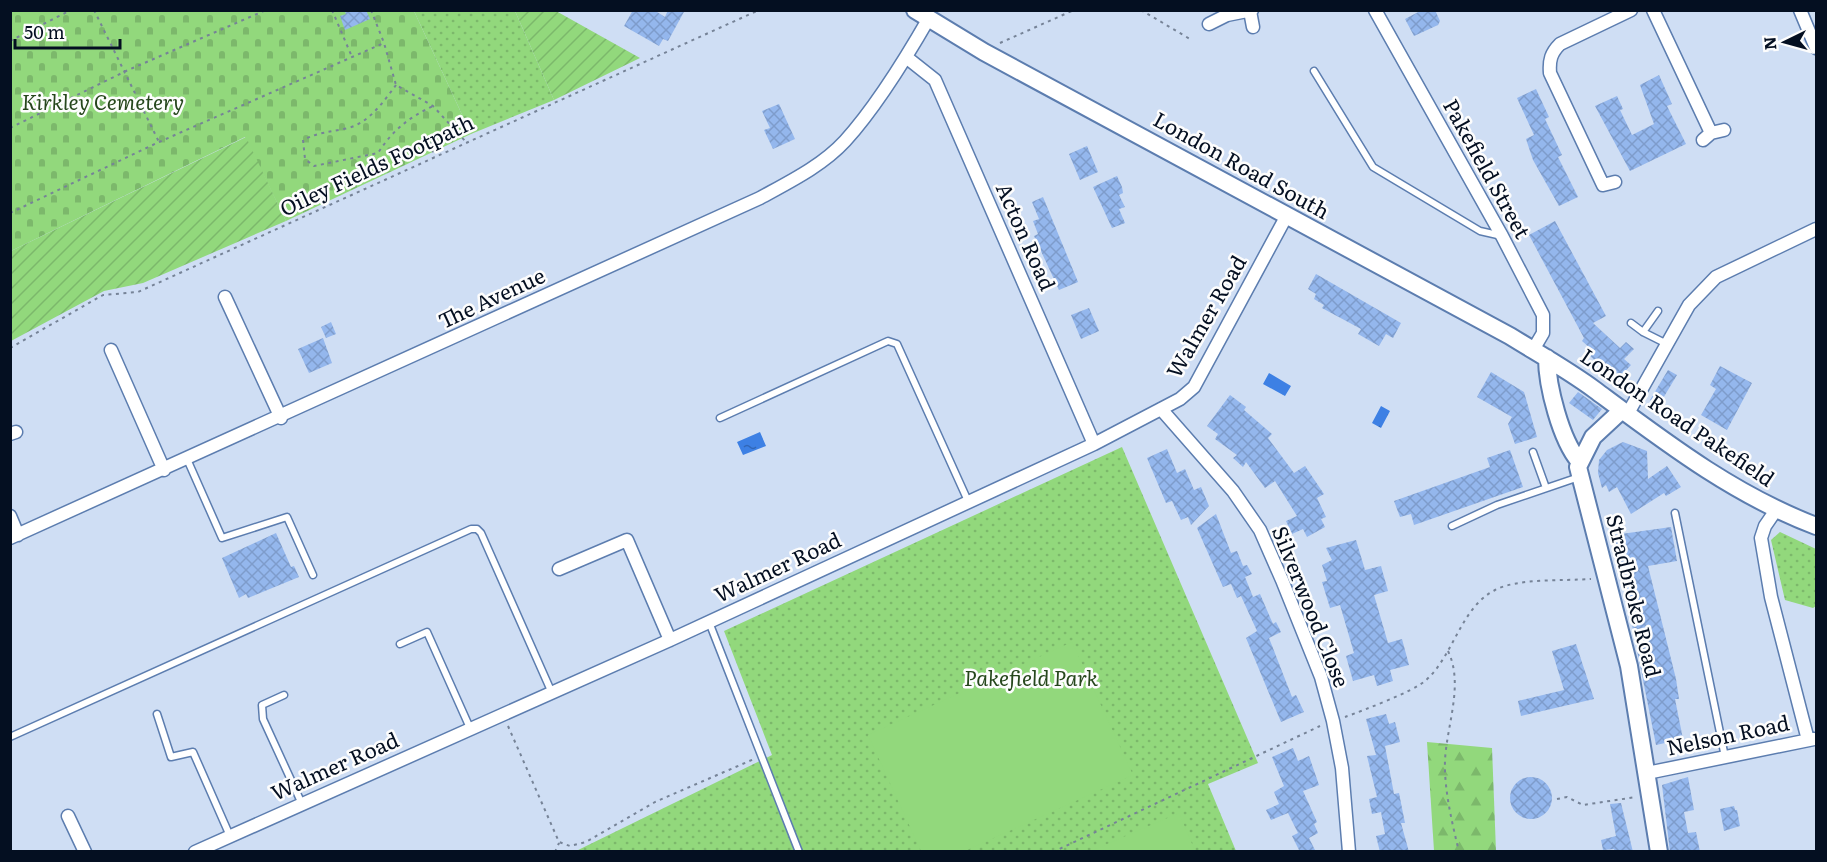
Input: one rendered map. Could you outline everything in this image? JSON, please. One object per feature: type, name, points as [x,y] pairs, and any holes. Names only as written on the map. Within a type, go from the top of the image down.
[{"type":"main road","name":"London Road South","points":[[922,14],[984,52],[1540,354]]},
{"type":"main road","name":"London Road Pakefield","points":[[1540,354],[1700,466],[1776,510],[1816,526]]},
{"type":"main road","name":"Stradbroke Road","points":[[1540,354],[1566,439],[1579,469],[1608,578],[1629,666],[1659,852]]},
{"type":"main road","points":[[1579,469],[1593,437],[1624,413]]},
{"type":"street","name":"Pakefield Street","points":[[1375,10],[1502,236],[1543,315],[1544,333],[1540,354]]},
{"type":"street","points":[[1604,186],[1550,73],[1549,61],[1553,51],[1560,44],[1631,10]]},
{"type":"street","points":[[1653,10],[1713,134]]},
{"type":"street","points":[[1800,10],[1816,48]]},
{"type":"street","points":[[1209,24],[1227,15],[1251,11],[1253,27]]},
{"type":"street","name":"The Avenue","points":[[14,536],[281,418],[749,203],[803,174],[844,142],[906,57],[922,14]]},
{"type":"street","name":"Acton Road","points":[[906,57],[934,80],[1094,444]]},
{"type":"street","name":"Walmer Road","points":[[195,852],[670,640],[1094,444],[1180,399],[1194,387],[1286,217]]},
{"type":"street","points":[[1624,413],[1689,305],[1716,278],[1816,229]]},
{"type":"street","points":[[225,297],[281,418]]},
{"type":"street","points":[[111,350],[164,470]]},
{"type":"street","name":"Silverwood Close","points":[[1161,409],[1233,491],[1260,530],[1282,580],[1321,677],[1333,721],[1342,768],[1349,852]]},
{"type":"street","points":[[1776,510],[1765,526],[1761,538],[1771,597],[1812,739]]},
{"type":"street","points":[[10,516],[14,536]]},
{"type":"street","points":[[559,569],[627,540],[670,640]]},
{"type":"street","name":"Nelson Road","points":[[1647,773],[1812,739]]},
{"type":"street","points":[[68,816],[86,852]]},
{"type":"lane","points":[[1314,71],[1373,167],[1480,231],[1502,236]]},
{"type":"lane","points":[[1643,332],[1658,311]]},
{"type":"lane","points":[[1631,323],[1667,344]]},
{"type":"lane","points":[[720,418],[888,341],[897,344],[968,501]]},
{"type":"lane","points":[[1533,452],[1546,488]]},
{"type":"lane","points":[[187,459],[222,538],[287,517],[313,575]]},
{"type":"lane","points":[[1452,526],[1497,505],[1546,488],[1579,469]]},
{"type":"lane","points":[[1675,513],[1725,757]]},
{"type":"lane","points":[[10,737],[471,529],[477,529],[481,533],[552,693]]},
{"type":"lane","points":[[709,622],[799,852]]},
{"type":"lane","points":[[400,644],[427,632],[470,728]]},
{"type":"lane","points":[[284,695],[262,705],[263,719],[302,804]]},
{"type":"lane","points":[[157,714],[171,757],[193,752],[230,836]]},
{"type":"path","points":[[10,41],[71,10]]},
{"type":"path","points":[[94,10],[159,142]]},
{"type":"path","points":[[10,128],[126,71],[266,10]]},
{"type":"path","points":[[332,10],[352,57]]},
{"type":"path","points":[[371,10],[384,43],[396,85],[433,106],[466,142]]},
{"type":"path","name":"Oiley Fields Footpath","points":[[10,348],[103,295],[138,292],[759,10]]},
{"type":"path","points":[[984,52],[1074,10]]},
{"type":"path","points":[[1141,10],[1190,39]]},
{"type":"path","points":[[10,213],[159,142],[384,43]]},
{"type":"path","points":[[396,85],[363,122],[351,128],[316,133],[303,140],[305,159],[314,166],[378,153],[393,131],[413,115],[433,106]]},
{"type":"path","points":[[431,142],[434,158]]},
{"type":"path","points":[[1448,650],[1455,668],[1456,686],[1448,728],[1446,782],[1459,852]]},
{"type":"path","points":[[503,714],[559,842],[555,852]]},
{"type":"path","points":[[559,842],[570,846],[586,842],[655,802],[762,756]]},
{"type":"path","points":[[1557,799],[1567,797],[1583,805],[1651,795]]},
{"type":"path","points":[[1053,852],[1058,848]]},
{"type":"green space","name":"Kirkley Cemetery","points":[[11,11],[414,11],[471,134],[286,221],[245,137],[11,251]]},
{"type":"green space","points":[[414,11],[515,11],[554,100],[471,134]]},
{"type":"green space","points":[[515,11],[556,11],[640,58],[554,100]]},
{"type":"green space","points":[[246,137],[286,221],[143,283],[104,291],[11,341],[11,251]]},
{"type":"green space","name":"Pakefield Park","points":[[1122,447],[1258,763],[1208,784],[1236,851],[574,852],[772,755],[724,631]]},
{"type":"green space","points":[[1780,532],[1816,549],[1816,606],[1813,608],[1785,600],[1771,540]]},
{"type":"green space","points":[[1072,642],[1133,775],[965,851],[921,851],[868,735]]},
{"type":"green space","points":[[1427,742],[1492,748],[1496,851],[1434,851]]},
{"type":"green space","points":[[1179,813],[1195,851],[1091,851]]},
{"type":"water","points":[[1269,373],[1291,386],[1285,396],[1263,384]]},
{"type":"water","points":[[1381,406],[1390,411],[1381,428],[1372,423]]},
{"type":"water","points":[[760,432],[766,446],[743,455],[737,442]]},
{"type":"building","points":[[344,10],[366,10],[370,19],[345,30],[340,16],[346,14]]},
{"type":"building","points":[[633,10],[654,10],[665,17],[668,10],[685,10],[668,41],[663,39],[659,46],[624,26]]},
{"type":"building","points":[[1422,10],[1435,10],[1440,21],[1438,25],[1414,36],[1405,19]]},
{"type":"building","points":[[1659,75],[1672,104],[1667,106],[1686,144],[1630,171],[1595,106],[1617,96],[1623,109],[1620,110],[1632,135],[1654,124],[1640,85]]},
{"type":"building","points":[[1536,89],[1549,117],[1545,119],[1562,155],[1558,157],[1578,197],[1559,206],[1533,160],[1526,139],[1534,135],[1517,98]]},
{"type":"building","points":[[779,104],[795,139],[773,149],[764,130],[770,128],[762,111]]},
{"type":"building","points":[[1087,146],[1098,172],[1080,180],[1069,154]]},
{"type":"building","points":[[1117,176],[1123,193],[1119,195],[1125,207],[1119,209],[1125,223],[1112,228],[1093,187]]},
{"type":"building","points":[[1043,197],[1078,282],[1059,290],[1034,236],[1038,234],[1033,221],[1039,219],[1032,202]]},
{"type":"building","points":[[1555,221],[1606,316],[1593,323],[1620,348],[1626,342],[1634,349],[1624,359],[1631,365],[1616,381],[1586,352],[1590,348],[1582,341],[1584,338],[1529,235]]},
{"type":"building","points":[[1316,274],[1401,323],[1393,338],[1386,334],[1379,346],[1358,334],[1361,329],[1322,308],[1324,305],[1314,299],[1316,294],[1308,289]]},
{"type":"building","points":[[1089,308],[1099,331],[1081,339],[1071,315]]},
{"type":"building","points":[[331,322],[336,334],[326,338],[321,327]]},
{"type":"building","points":[[323,338],[332,363],[309,373],[298,349]]},
{"type":"building","points":[[1720,366],[1752,383],[1727,430],[1701,415],[1716,389],[1710,385]]},
{"type":"building","points":[[1668,370],[1677,375],[1659,405],[1650,400]]},
{"type":"building","points":[[1491,372],[1524,392],[1537,437],[1515,444],[1508,424],[1512,417],[1477,397]]},
{"type":"building","points":[[1578,392],[1602,409],[1593,420],[1569,403]]},
{"type":"building","points":[[1230,395],[1246,407],[1244,410],[1272,434],[1268,438],[1294,473],[1305,466],[1324,494],[1317,498],[1326,517],[1321,519],[1325,527],[1307,537],[1303,529],[1292,534],[1286,521],[1297,516],[1275,481],[1265,488],[1246,462],[1243,467],[1233,458],[1237,455],[1215,439],[1218,434],[1207,426]]},
{"type":"building","points":[[1623,442],[1647,451],[1648,479],[1667,466],[1681,487],[1666,496],[1664,493],[1631,514],[1617,487],[1609,492],[1606,485],[1602,488],[1598,473],[1599,460],[1607,450]]},
{"type":"building","points":[[1167,449],[1177,473],[1185,469],[1194,490],[1201,487],[1209,506],[1191,525],[1188,517],[1181,520],[1172,501],[1166,503],[1147,458]]},
{"type":"building","points":[[1510,450],[1523,487],[1414,525],[1411,514],[1400,517],[1394,501],[1490,467],[1487,458]]},
{"type":"building","points":[[1216,514],[1231,553],[1237,551],[1243,566],[1247,565],[1252,574],[1245,577],[1253,597],[1260,594],[1273,624],[1276,622],[1281,632],[1269,638],[1292,697],[1296,695],[1304,712],[1281,722],[1246,638],[1257,631],[1241,596],[1237,598],[1231,584],[1223,587],[1197,528]]},
{"type":"building","points":[[1671,527],[1677,561],[1648,566],[1676,679],[1679,699],[1675,699],[1683,739],[1656,745],[1614,535]]},
{"type":"building","points":[[276,533],[291,567],[294,566],[299,577],[248,598],[246,594],[239,598],[222,558]]},
{"type":"building","points":[[1356,540],[1365,570],[1381,566],[1388,591],[1374,595],[1388,643],[1402,639],[1409,665],[1390,670],[1393,681],[1377,686],[1374,675],[1353,681],[1346,656],[1354,653],[1340,605],[1330,608],[1322,582],[1327,581],[1322,565],[1332,560],[1326,548]]},
{"type":"building","points":[[1576,644],[1594,699],[1521,716],[1518,701],[1564,690],[1552,651]]},
{"type":"building","points":[[1386,714],[1389,724],[1395,722],[1400,742],[1385,746],[1394,794],[1399,793],[1405,823],[1401,823],[1409,852],[1380,852],[1376,836],[1385,834],[1381,812],[1372,814],[1369,799],[1377,797],[1367,756],[1376,755],[1366,719]]},
{"type":"building","points":[[1293,748],[1298,761],[1309,756],[1319,785],[1303,791],[1317,822],[1314,824],[1318,833],[1309,838],[1316,852],[1300,852],[1292,836],[1298,833],[1288,813],[1271,820],[1266,810],[1279,804],[1274,792],[1284,786],[1272,757]]},
{"type":"building","points":[[1531,777],[1546,783],[1552,798],[1546,813],[1531,819],[1516,813],[1510,798],[1516,783]]},
{"type":"building","points":[[1688,777],[1694,810],[1684,812],[1688,833],[1696,832],[1700,852],[1670,852],[1662,785]]},
{"type":"building","points":[[1621,803],[1633,852],[1603,850],[1601,840],[1616,836],[1610,804]]},
{"type":"building","points":[[1734,806],[1740,826],[1724,831],[1720,809]]}]
